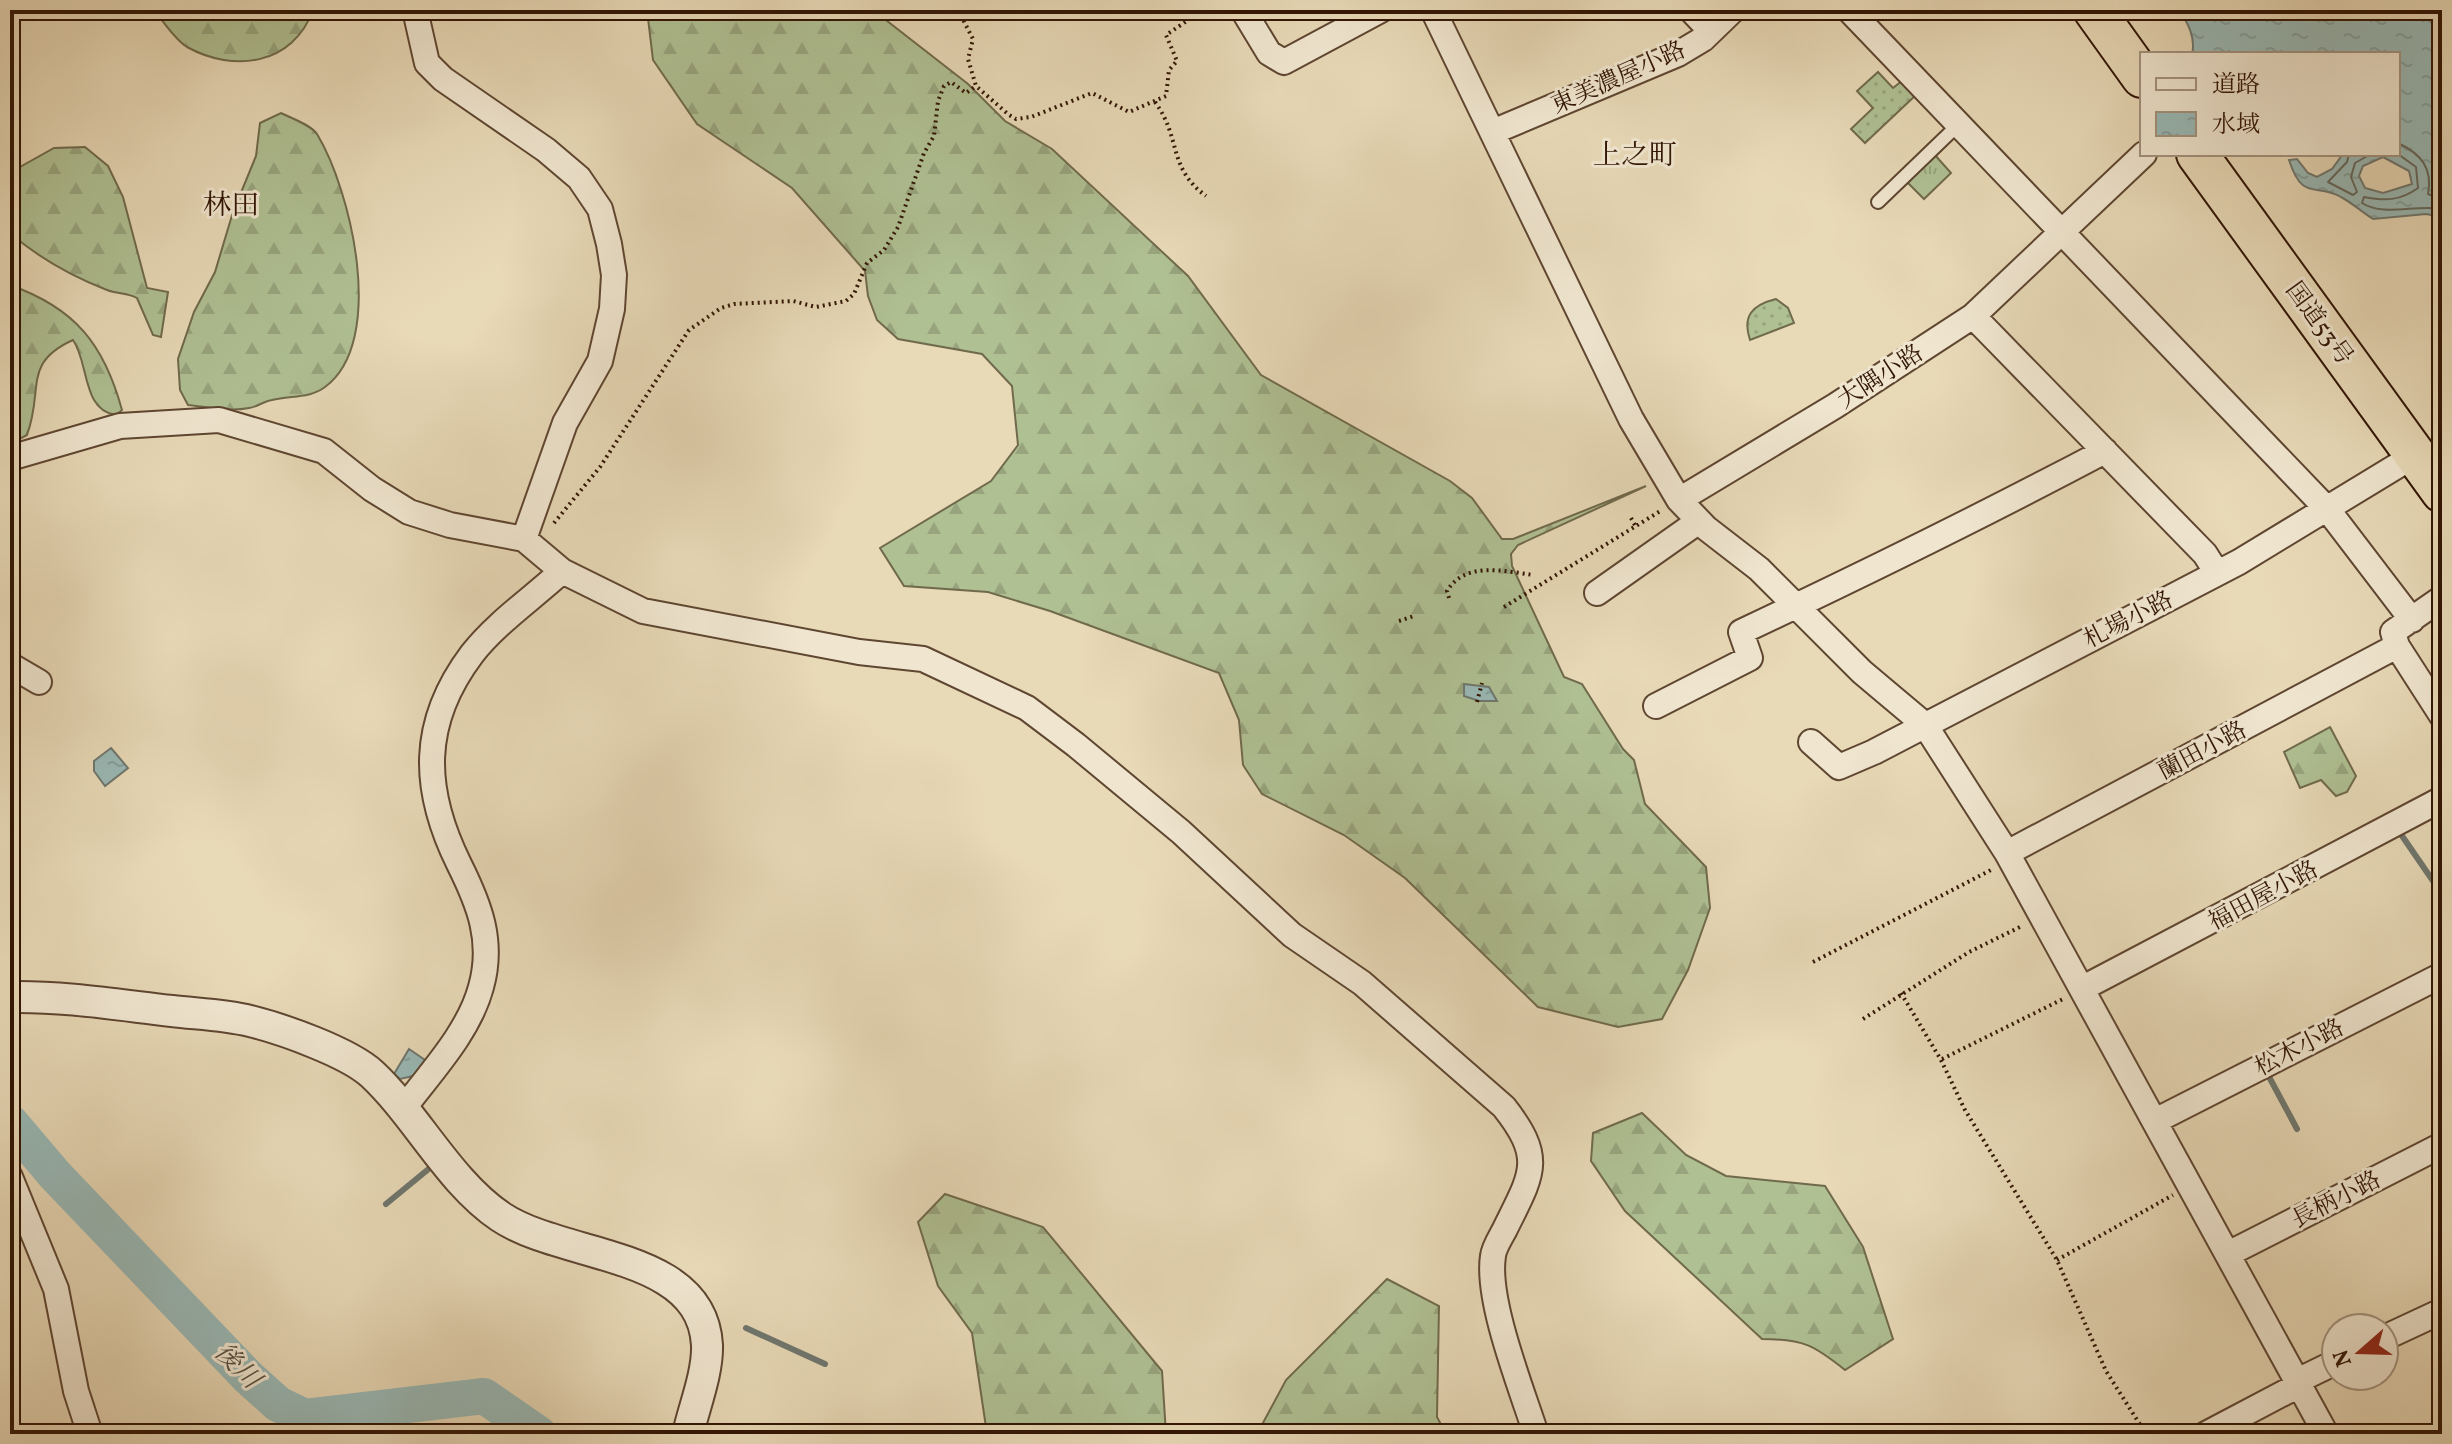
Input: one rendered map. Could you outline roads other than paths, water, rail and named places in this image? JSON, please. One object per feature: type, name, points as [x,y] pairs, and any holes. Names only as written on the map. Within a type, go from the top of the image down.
[{"type":"highway","points":[[2094,10],[2140,74]]},
{"type":"highway","points":[[2121,10],[2152,52]]},
{"type":"highway","name":"国道53号","points":[[2199,156],[2428,455]]},
{"type":"highway","name":"国道53号","points":[[2226,156],[2428,455],[2442,492]]},
{"type":"street","points":[[415,10],[427,63],[443,79],[546,150],[579,178],[600,209],[609,244],[613,286],[600,361],[565,423],[528,541]]},
{"type":"street","points":[[1243,10],[1269,53],[1284,62],[1381,10]]},
{"type":"street","points":[[1433,10],[1495,131],[1631,419],[1679,500],[1699,521],[1759,569],[1862,672],[1925,725],[2042,915],[2230,1253],[2326,1434]]},
{"type":"street","points":[[1691,10],[1710,30]]},
{"type":"street","name":"東美濃屋小路","points":[[1495,131],[1678,54],[1733,10]]},
{"type":"street","points":[[1849,10],[2328,510],[2412,620]]},
{"type":"street","name":"大隅小路","points":[[1679,500],[1835,406],[1973,316],[2142,156]]},
{"type":"street","points":[[1973,316],[2205,554],[2217,573]]},
{"type":"street","points":[[10,458],[120,426],[219,420],[324,451],[372,489],[409,512],[450,525],[528,541],[562,571],[643,611],[845,650],[923,659],[1027,708],[1181,832],[1292,935],[1362,983],[1504,1107],[1525,1136],[1533,1161],[1526,1186],[1492,1255],[1494,1284],[1507,1348],[1536,1434]]},
{"type":"street","points":[[1656,706],[1750,658],[1741,632],[1964,525],[2105,451]]},
{"type":"street","name":"札場小路","points":[[1811,742],[1839,767],[2217,573],[2428,455]]},
{"type":"street","points":[[1597,593],[1699,521]]},
{"type":"street","points":[[403,1109],[463,1027],[482,986],[483,916],[445,836],[433,797],[431,751],[447,694],[474,652],[562,571]]},
{"type":"street","points":[[2442,598],[2393,632],[2397,646],[2442,716]]},
{"type":"street","name":"蘭田小路","points":[[2009,857],[2397,646]]},
{"type":"street","points":[[10,665],[39,682]]},
{"type":"street","name":"福田屋小路","points":[[2083,988],[2442,799]]},
{"type":"street","name":"松木小路","points":[[2157,1120],[2442,975]]},
{"type":"street","points":[[10,997],[119,1005],[249,1020],[337,1054],[370,1072],[441,1158],[499,1216],[530,1233],[653,1271],[688,1293],[703,1317],[707,1348],[688,1434]]},
{"type":"street","name":"長柄小路","points":[[2230,1253],[2442,1145]]},
{"type":"street","points":[[10,1177],[56,1289],[76,1391],[90,1434]]},
{"type":"street","points":[[2400,1331],[2442,1311]]},
{"type":"street","points":[[2206,1434],[2320,1371]]},
{"type":"lane","points":[[1878,202],[1959,124]]},
{"type":"water","points":[[2179,10],[2442,10],[2442,217],[2426,214],[2373,219],[2341,197],[2305,187],[2289,160],[2297,159],[2308,173],[2317,177],[2332,169],[2342,156],[2400,156],[2400,52],[2192,52],[2188,25]],"holes":[[[2383,157],[2409,171],[2412,184],[2383,193],[2365,188],[2359,176],[2363,166]]]},
{"type":"water","points":[[1464,684],[1489,687],[1497,701],[1479,701],[1464,696]]},
{"type":"water","points":[[111,748],[128,768],[105,786],[94,771],[94,761]]},
{"type":"water","points":[[409,1049],[425,1060],[413,1076],[400,1079],[394,1074]]},
{"type":"waterway","points":[[2398,830],[2442,894]]},
{"type":"waterway","points":[[2267,1073],[2297,1129]]},
{"type":"waterway","name":"後川","points":[[10,1122],[55,1175],[248,1377],[278,1404],[305,1417],[484,1396],[539,1434]]},
{"type":"waterway","points":[[386,1204],[431,1167]]},
{"type":"waterway","points":[[746,1328],[825,1364]]},
{"type":"district","name":"上之町","points":[[1635,154]]},
{"type":"district","name":"林田","points":[[231,204]]}]
